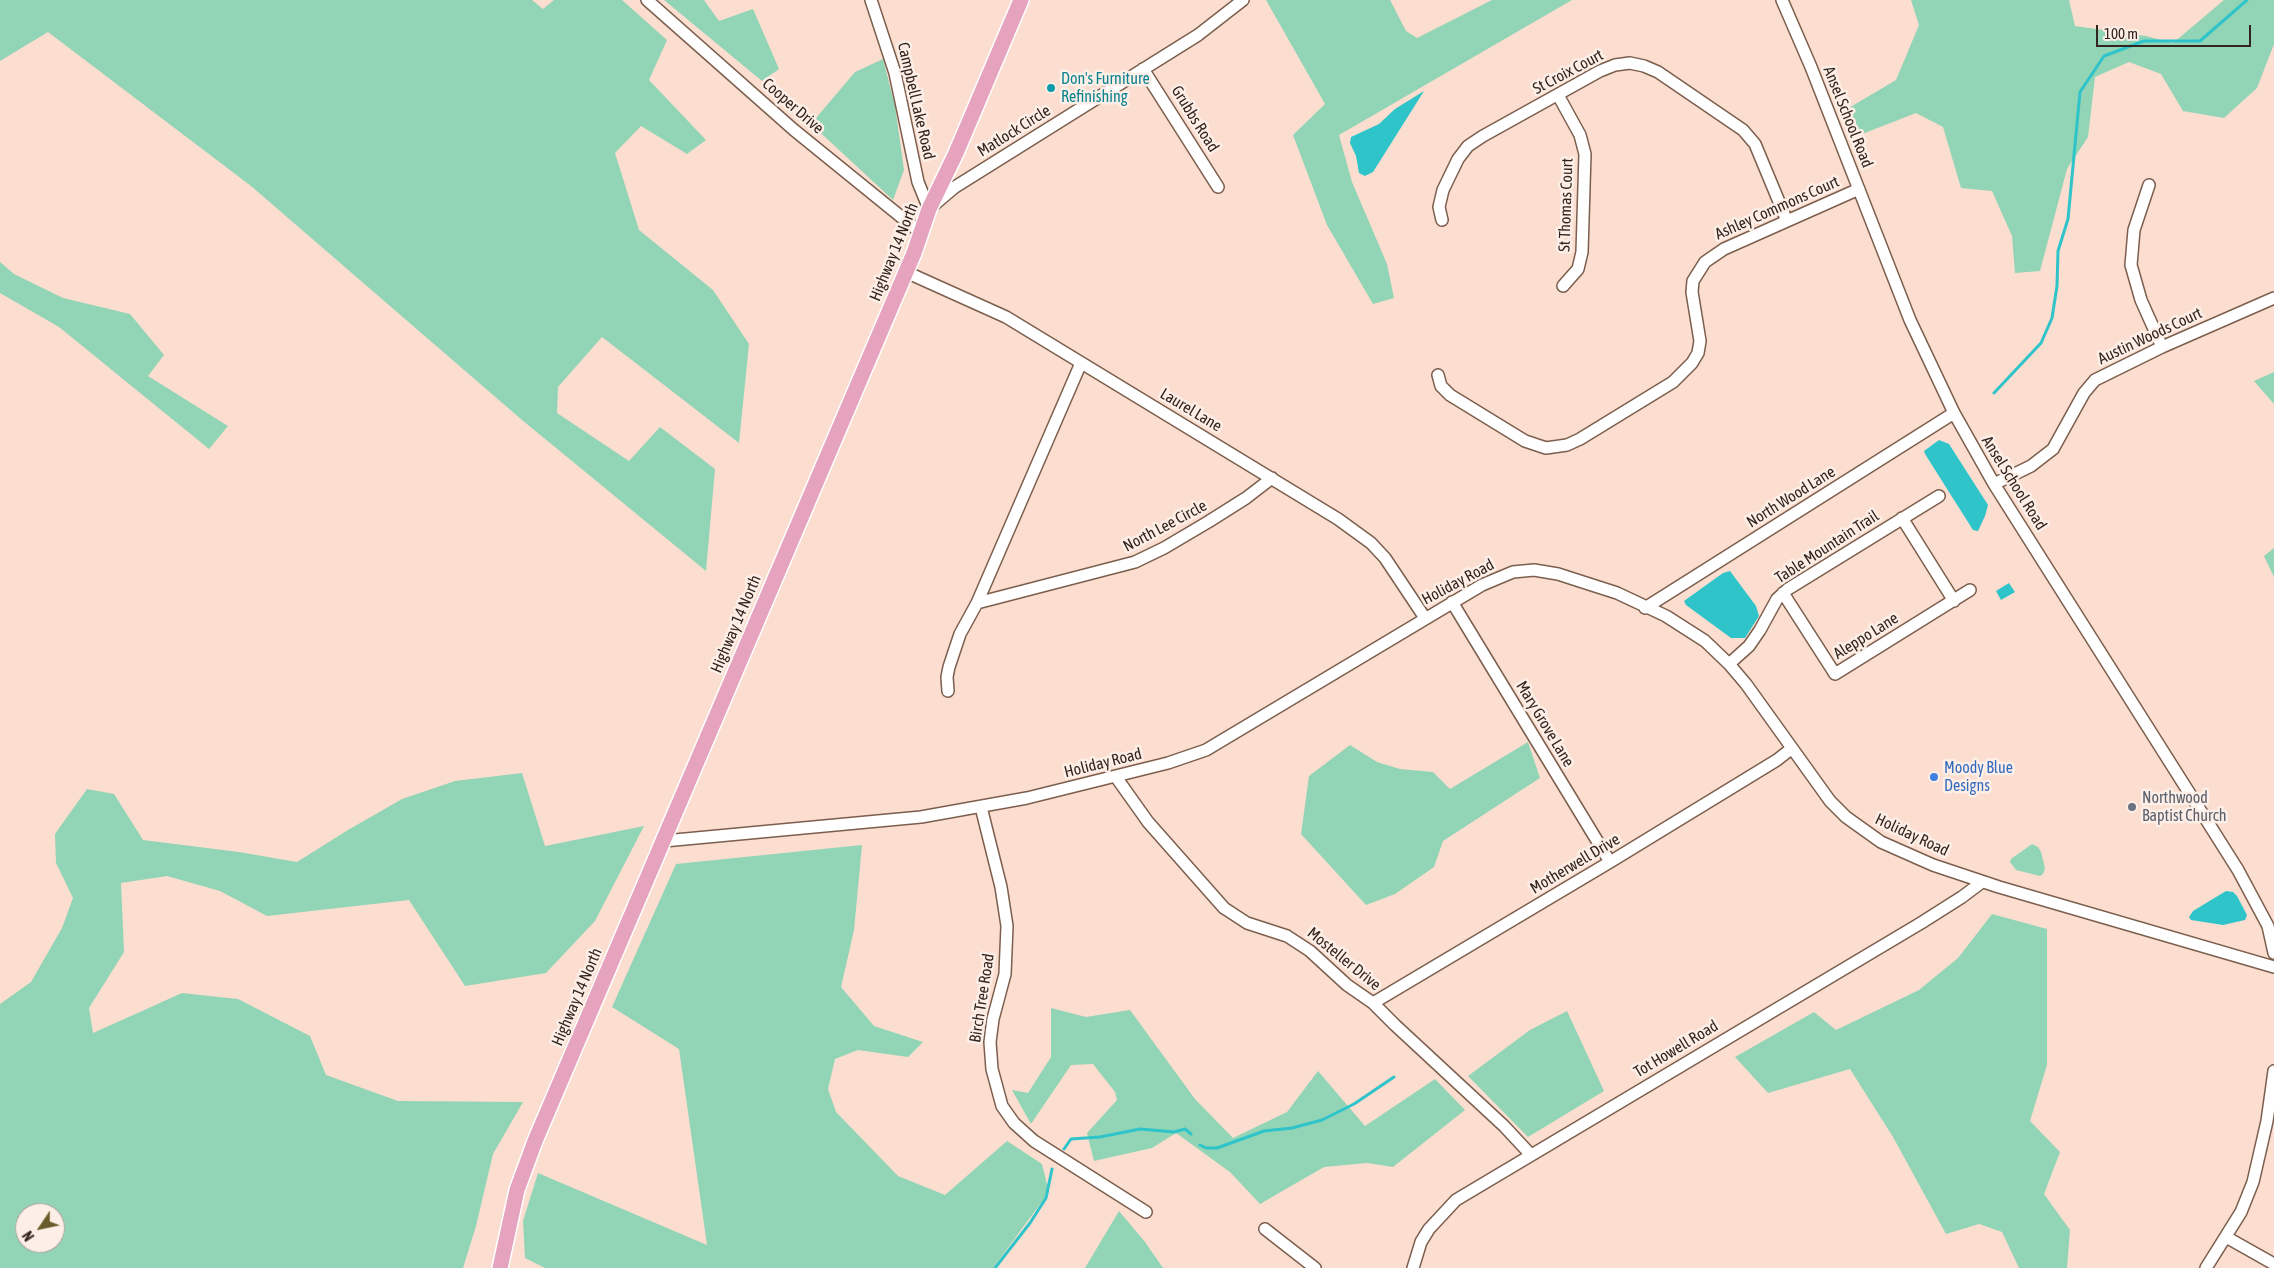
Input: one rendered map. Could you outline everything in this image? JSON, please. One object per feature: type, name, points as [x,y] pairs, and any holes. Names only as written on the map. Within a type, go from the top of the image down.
[{"type":"main road","name":"Highway 14 North","points":[[500,1268],[517,1190],[535,1141],[906,272],[929,209],[956,153],[1021,0]]},
{"type":"street","name":"Cooper Drive","points":[[647,0],[794,130],[921,233]]},
{"type":"street","name":"Campbell Lake Road","points":[[871,0],[895,73],[918,182],[929,209]]},
{"type":"street","name":"Matlock Circle","points":[[929,209],[955,187],[1198,35],[1243,0]]},
{"type":"street","name":"Ansel School Road","points":[[1782,0],[1910,320],[1954,413],[1994,484],[2238,870],[2268,926],[2274,953]]},
{"type":"street","name":"St Croix Court","points":[[1442,220],[1440,202],[1447,182],[1463,151],[1483,136],[1558,95],[1615,65],[1630,63],[1651,68],[1750,136],[1763,160],[1787,221]]},
{"type":"street","name":"Grubbs Road","points":[[1143,69],[1218,187]]},
{"type":"street","name":"St Thomas Court","points":[[1558,95],[1580,135],[1585,154],[1582,252],[1578,269],[1563,286]]},
{"type":"street","points":[[2150,185],[2134,230],[2131,265],[2141,300],[2162,347]]},
{"type":"street","name":"Ashley Commons Court","points":[[1438,375],[1441,386],[1450,395],[1525,441],[1546,448],[1567,446],[1665,387],[1686,371],[1692,363],[1699,347],[1699,329],[1692,292],[1698,271],[1705,262],[1719,252],[1859,189]]},
{"type":"street","name":"Laurel Lane","points":[[906,272],[1006,317],[1338,519],[1371,543],[1398,575],[1425,618]]},
{"type":"street","name":"Austin Woods Court","points":[[1994,484],[2031,466],[2054,449],[2084,394],[2095,380],[2162,347],[2274,298]]},
{"type":"street","points":[[948,691],[947,677],[949,666],[960,634],[977,603],[1082,363]]},
{"type":"street","name":"North Wood Lane","points":[[1645,608],[1954,413]]},
{"type":"street","name":"North Lee Circle","points":[[977,603],[1135,562],[1164,548],[1208,522],[1272,478]]},
{"type":"street","name":"Table Mountain Trail","points":[[1729,664],[1749,646],[1760,630],[1769,610],[1783,593],[1939,496]]},
{"type":"street","points":[[1902,518],[1954,601]]},
{"type":"street","name":"Holiday Road","points":[[664,841],[881,822],[981,807],[1046,794],[1168,763],[1206,750],[1452,602],[1501,576],[1520,571],[1534,570],[1586,582],[1617,593],[1645,608],[1666,616],[1691,631],[1729,664],[1830,801],[1861,829],[1910,855],[1982,882],[2274,967]]},
{"type":"street","name":"Aleppo Lane","points":[[1783,593],[1835,674],[1970,590]]},
{"type":"street","name":"Mary Grove Lane","points":[[1452,602],[1610,862]]},
{"type":"street","name":"Motherwell Drive","points":[[1373,1003],[1610,862],[1777,760],[1791,749]]},
{"type":"street","name":"Mosteller Drive","points":[[1116,776],[1148,822],[1224,908],[1247,923],[1298,942],[1347,985],[1373,1003],[1394,1025],[1504,1126],[1531,1154]]},
{"type":"street","name":"Birch Tree Road","points":[[981,807],[1001,887],[1007,926],[1004,974],[993,1019],[990,1042],[992,1069],[1002,1106],[1014,1123],[1034,1141],[1146,1212]]},
{"type":"street","name":"Tot Howell Road","points":[[1413,1268],[1421,1242],[1429,1229],[1446,1208],[1477,1186],[1921,923],[1982,882]]},
{"type":"street","points":[[2206,1268],[2241,1212],[2253,1182],[2267,1121],[2274,1070]]},
{"type":"street","points":[[1265,1229],[1315,1268]]},
{"type":"street","points":[[2226,1237],[2274,1264]]},
{"type":"green space","points":[[0,0],[532,0],[543,9],[554,0],[622,0],[667,40],[649,80],[706,140],[687,154],[641,126],[615,153],[639,230],[713,290],[749,344],[739,443],[602,337],[558,387],[557,413],[629,461],[660,427],[715,469],[706,571],[522,420],[251,186],[48,32],[0,61]]},
{"type":"green space","points":[[664,0],[704,0],[719,21],[753,9],[779,69],[762,81]]},
{"type":"green space","points":[[1266,0],[1390,0],[1406,31],[1417,38],[1492,0],[1572,0],[1339,135],[1352,182],[1387,264],[1394,298],[1373,304],[1327,225],[1293,135],[1325,104]]},
{"type":"green space","points":[[1911,0],[2069,0],[2075,26],[2146,36],[2173,43],[2224,0],[2274,0],[2274,44],[2257,88],[2224,118],[2183,111],[2161,74],[2129,62],[2095,77],[2088,137],[2067,169],[2040,271],[2015,273],[2012,236],[1992,191],[1961,188],[1943,127],[1916,113],[1852,138],[1842,112],[1896,80],[1919,25]]},
{"type":"green space","points":[[883,59],[895,106],[904,170],[893,200],[811,124],[855,72]]},
{"type":"green space","points":[[0,262],[14,274],[63,298],[130,314],[164,355],[148,376],[228,426],[209,449],[59,327],[0,293]]},
{"type":"green space","points":[[2274,372],[2274,404],[2254,381]]},
{"type":"green space","points":[[2274,548],[2274,577],[2264,556]]},
{"type":"green space","points":[[1528,742],[1540,778],[1443,841],[1434,867],[1395,894],[1366,905],[1301,834],[1309,776],[1350,745],[1377,762],[1400,769],[1433,772],[1450,789]]},
{"type":"green space","points":[[522,773],[545,846],[644,826],[595,921],[546,973],[465,986],[409,900],[267,916],[220,891],[167,876],[121,883],[124,952],[89,1008],[93,1033],[182,993],[238,999],[310,1036],[326,1075],[398,1101],[523,1102],[493,1154],[476,1226],[463,1268],[0,1268],[0,1004],[31,982],[62,928],[73,898],[56,863],[55,834],[87,789],[114,794],[143,840],[239,852],[297,862],[402,799],[455,781]]},
{"type":"green space","points":[[2032,844],[2038,847],[2041,852],[2045,868],[2040,876],[2016,870],[2010,862],[2011,859]]},
{"type":"green space","points":[[862,845],[854,930],[841,987],[874,1026],[923,1042],[908,1057],[858,1050],[835,1059],[828,1089],[836,1112],[898,1176],[945,1195],[1007,1141],[1042,1164],[1049,1192],[993,1268],[545,1268],[525,1258],[523,1221],[538,1173],[707,1245],[679,1049],[612,1007],[676,864]]},
{"type":"green space","points":[[1992,914],[2047,929],[2047,1065],[2030,1121],[2060,1152],[2044,1194],[2070,1230],[2067,1268],[2019,1268],[2002,1232],[1979,1224],[1946,1234],[1893,1137],[1850,1069],[1768,1093],[1735,1057],[1814,1012],[1836,1030],[1919,990],[1958,958]]},
{"type":"green space","points":[[1051,1008],[1086,1017],[1130,1010],[1195,1099],[1233,1138],[1287,1112],[1318,1071],[1365,1126],[1435,1079],[1465,1110],[1393,1167],[1367,1163],[1324,1167],[1260,1204],[1230,1172],[1176,1133],[1152,1148],[1094,1161],[1087,1133],[1117,1100],[1115,1092],[1093,1064],[1071,1065],[1031,1124],[1012,1090],[1028,1093],[1051,1057]]},
{"type":"green space","points":[[1567,1011],[1604,1091],[1528,1137],[1468,1076],[1530,1030]]},
{"type":"green space","points":[[1119,1211],[1145,1242],[1163,1268],[1085,1268]]},
{"type":"water","points":[[1424,91],[1373,172],[1365,176],[1359,173],[1356,156],[1350,143],[1351,137],[1379,124],[1395,109]]},
{"type":"water","points":[[1939,440],[1949,444],[1988,505],[1978,531],[1973,530],[1925,454],[1924,451]]},
{"type":"water","points":[[1730,571],[1756,606],[1759,616],[1745,638],[1731,638],[1686,605],[1684,601],[1723,573]]},
{"type":"water","points":[[2009,583],[2015,592],[2001,600],[1996,591]]},
{"type":"water","points":[[2226,891],[2233,892],[2237,896],[2247,915],[2245,920],[2223,925],[2191,920],[2189,917],[2193,911]]},
{"type":"waterway","points":[[1994,393],[2041,343],[2052,318],[2057,286],[2058,251],[2068,219],[2080,92],[2104,56],[2144,41],[2200,41],[2247,0]]},
{"type":"waterway","points":[[1200,1145],[1206,1148],[1217,1148],[1264,1131],[1292,1128],[1322,1120],[1354,1104],[1394,1077]]},
{"type":"waterway","points":[[1064,1149],[1071,1139],[1100,1137],[1140,1129],[1174,1132],[1185,1129],[1191,1134]]},
{"type":"waterway","points":[[995,1268],[1030,1223],[1046,1198],[1052,1169]]},
{"type":"place","name":"Don's Furniture Refinishing","points":[[1051,88]]},
{"type":"place","name":"Moody Blue Designs","points":[[1934,777]]},
{"type":"place","name":"Northwood Baptist Church","points":[[2132,807]]}]
